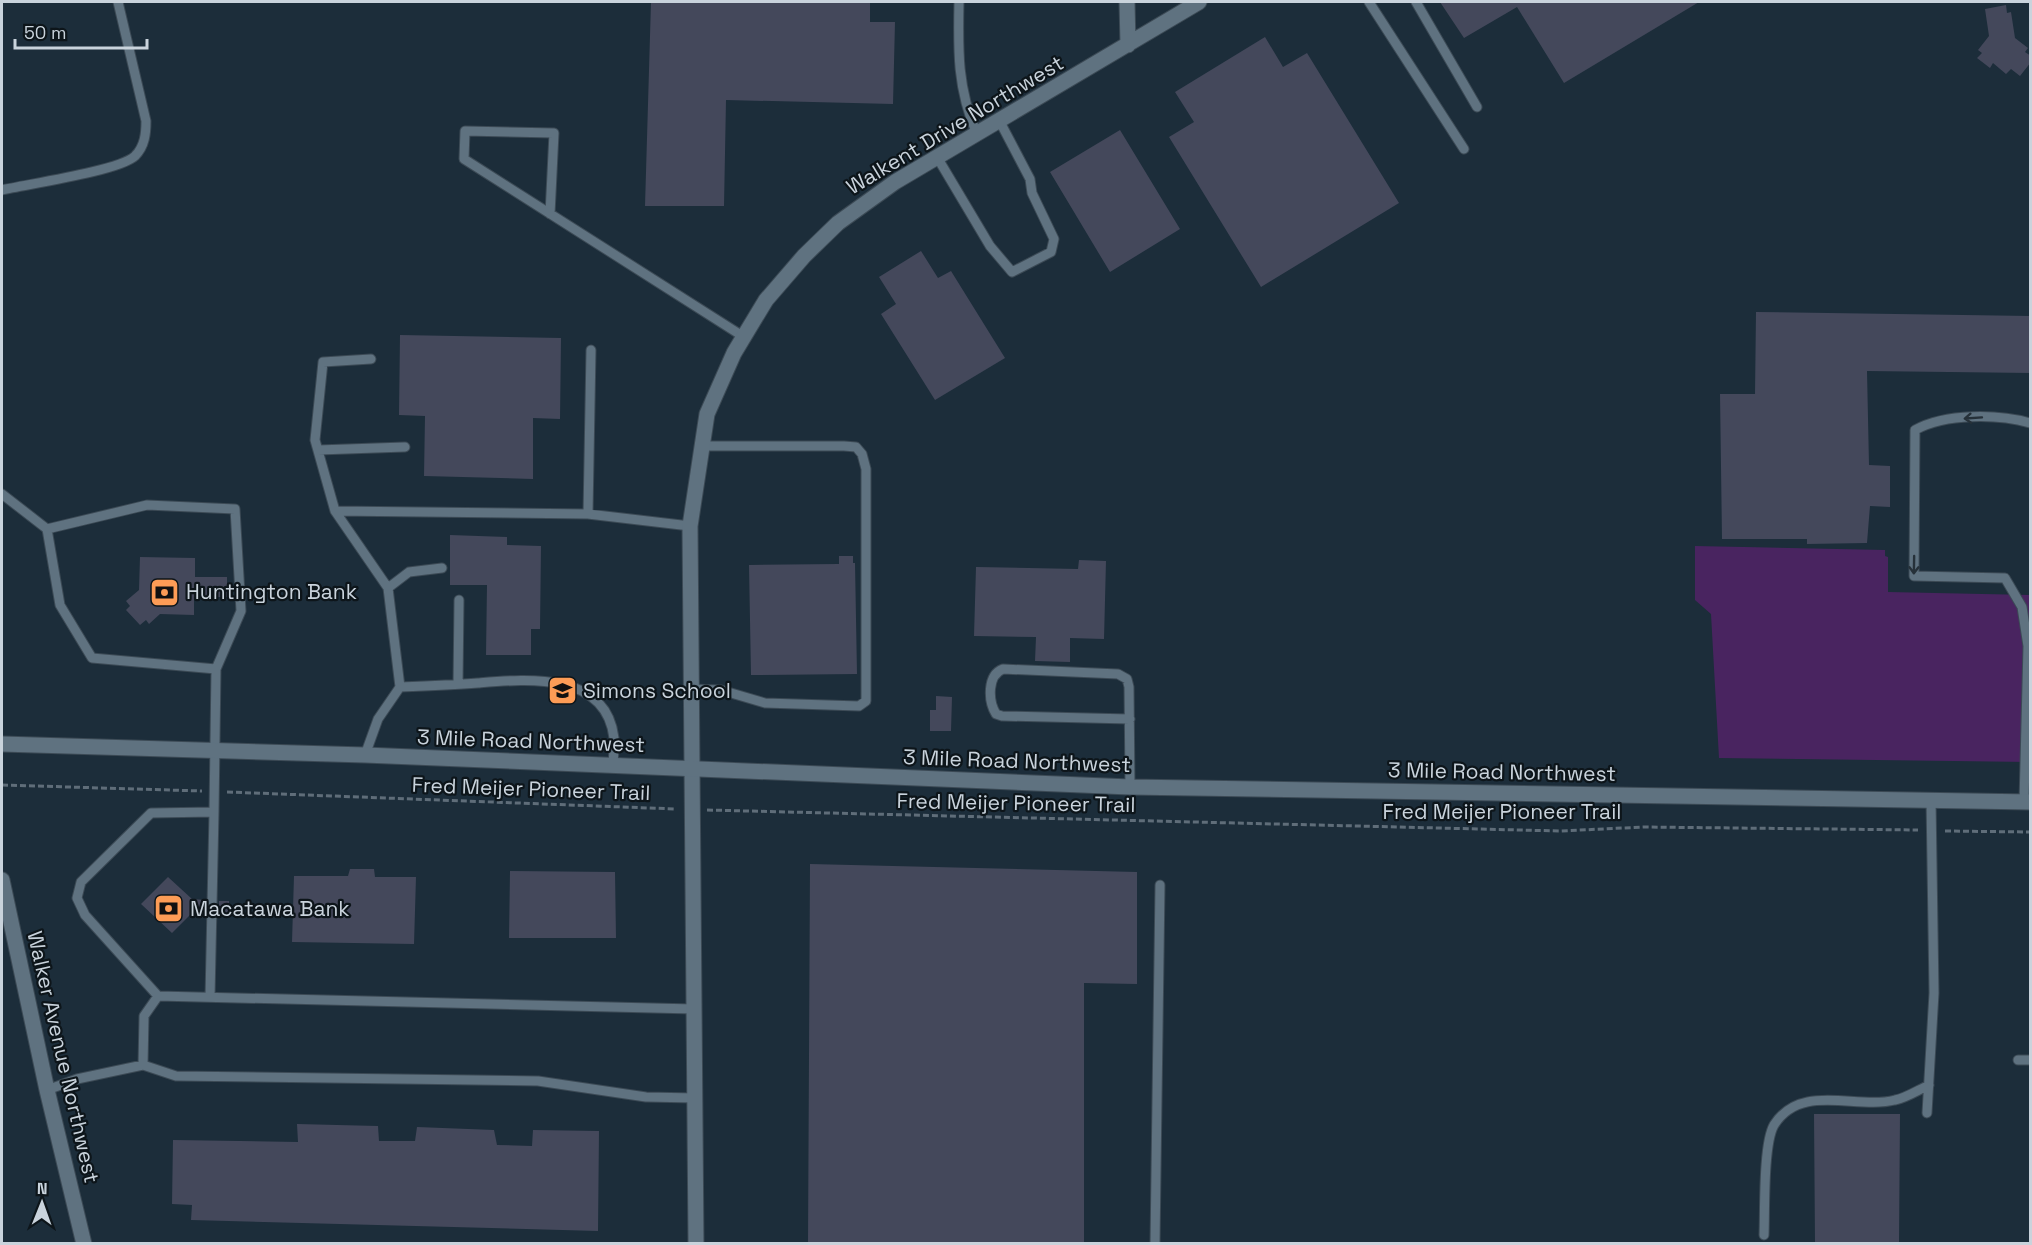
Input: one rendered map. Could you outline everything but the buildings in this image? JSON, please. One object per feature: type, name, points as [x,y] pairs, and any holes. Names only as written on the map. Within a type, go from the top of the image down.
[{"type":"main road","points":[[1127,2],[1128,45]]},
{"type":"main road","name":"Walkent Drive Northwest","points":[[696,1244],[690,768],[690,526],[707,414],[744,336],[766,300],[804,255],[838,223],[895,182],[1199,2]]},
{"type":"main road","name":"3 Mile Road Northwest","points":[[2,744],[365,755],[1130,787],[2027,802]]},
{"type":"main road","name":"Walker Avenue Northwest","points":[[2,880],[47,1090],[84,1244]]},
{"type":"lane","points":[[2,190],[119,165],[138,152],[145,136],[146,121],[118,2]]},
{"type":"lane","points":[[959,2],[958,55],[965,108],[977,134]]},
{"type":"lane","points":[[1370,2],[1464,149]]},
{"type":"lane","points":[[1416,2],[1478,107]]},
{"type":"lane","points":[[937,157],[990,246],[1012,272],[1035,262],[1051,252],[1054,239],[1032,193],[1030,179],[999,120]]},
{"type":"lane","points":[[550,214],[554,133],[465,131],[464,159],[550,214],[744,336]]},
{"type":"lane","points":[[588,514],[591,350]]},
{"type":"lane","points":[[365,755],[378,719],[400,687],[388,588],[335,511],[315,440],[323,362],[371,359]]},
{"type":"lane","points":[[2027,802],[2028,646],[2022,607],[2005,578],[1914,576],[1916,430],[1930,422],[1983,418],[2031,423]]},
{"type":"lane","points":[[690,689],[721,690],[765,703],[859,705],[866,701],[866,469],[862,454],[856,447],[844,446],[701,446]]},
{"type":"lane","points":[[318,450],[405,447]]},
{"type":"lane","points":[[2,494],[47,529],[60,604],[92,658],[216,669]]},
{"type":"lane","points":[[47,529],[147,506],[235,509],[241,611],[216,669],[210,997]]},
{"type":"lane","points":[[335,511],[588,514],[690,526]]},
{"type":"lane","points":[[388,588],[410,572],[442,568]]},
{"type":"lane","points":[[458,684],[459,600]]},
{"type":"lane","points":[[1130,719],[1002,716],[993,709],[991,679],[995,672],[1003,669],[1118,674],[1126,679],[1129,687],[1130,719],[1130,787]]},
{"type":"lane","points":[[400,687],[536,680],[563,683],[588,693],[604,712],[614,739],[613,766]]},
{"type":"lane","points":[[1927,1113],[1934,993],[1931,800]]},
{"type":"lane","points":[[214,812],[152,813],[81,882],[77,898],[85,915],[158,996],[693,1009]]},
{"type":"lane","points":[[1155,1244],[1160,885]]},
{"type":"lane","points":[[143,1065],[144,1016],[158,996]]},
{"type":"lane","points":[[2018,1060],[2031,1060]]},
{"type":"lane","points":[[47,1090],[77,1079],[143,1065],[176,1076],[538,1081],[646,1097],[694,1098]]},
{"type":"lane","points":[[1764,1235],[1766,1170],[1773,1126],[1791,1107],[1816,1100],[1894,1101],[1929,1085]]},
{"type":"path","name":"Fred Meijer Pioneer Trail","points":[[2,785],[691,810],[1560,831],[1644,826],[2031,832]]},
{"type":"shaded area","points":[[1695,546],[1885,550],[1885,556],[1888,557],[1888,592],[2030,595],[2030,762],[1719,758],[1711,614],[1695,600]]},
{"type":"place","name":"Huntington Bank","points":[[165,592]]},
{"type":"place","name":"Simons School","points":[[562,691]]},
{"type":"place","name":"Macatawa Bank","points":[[169,909]]}]
